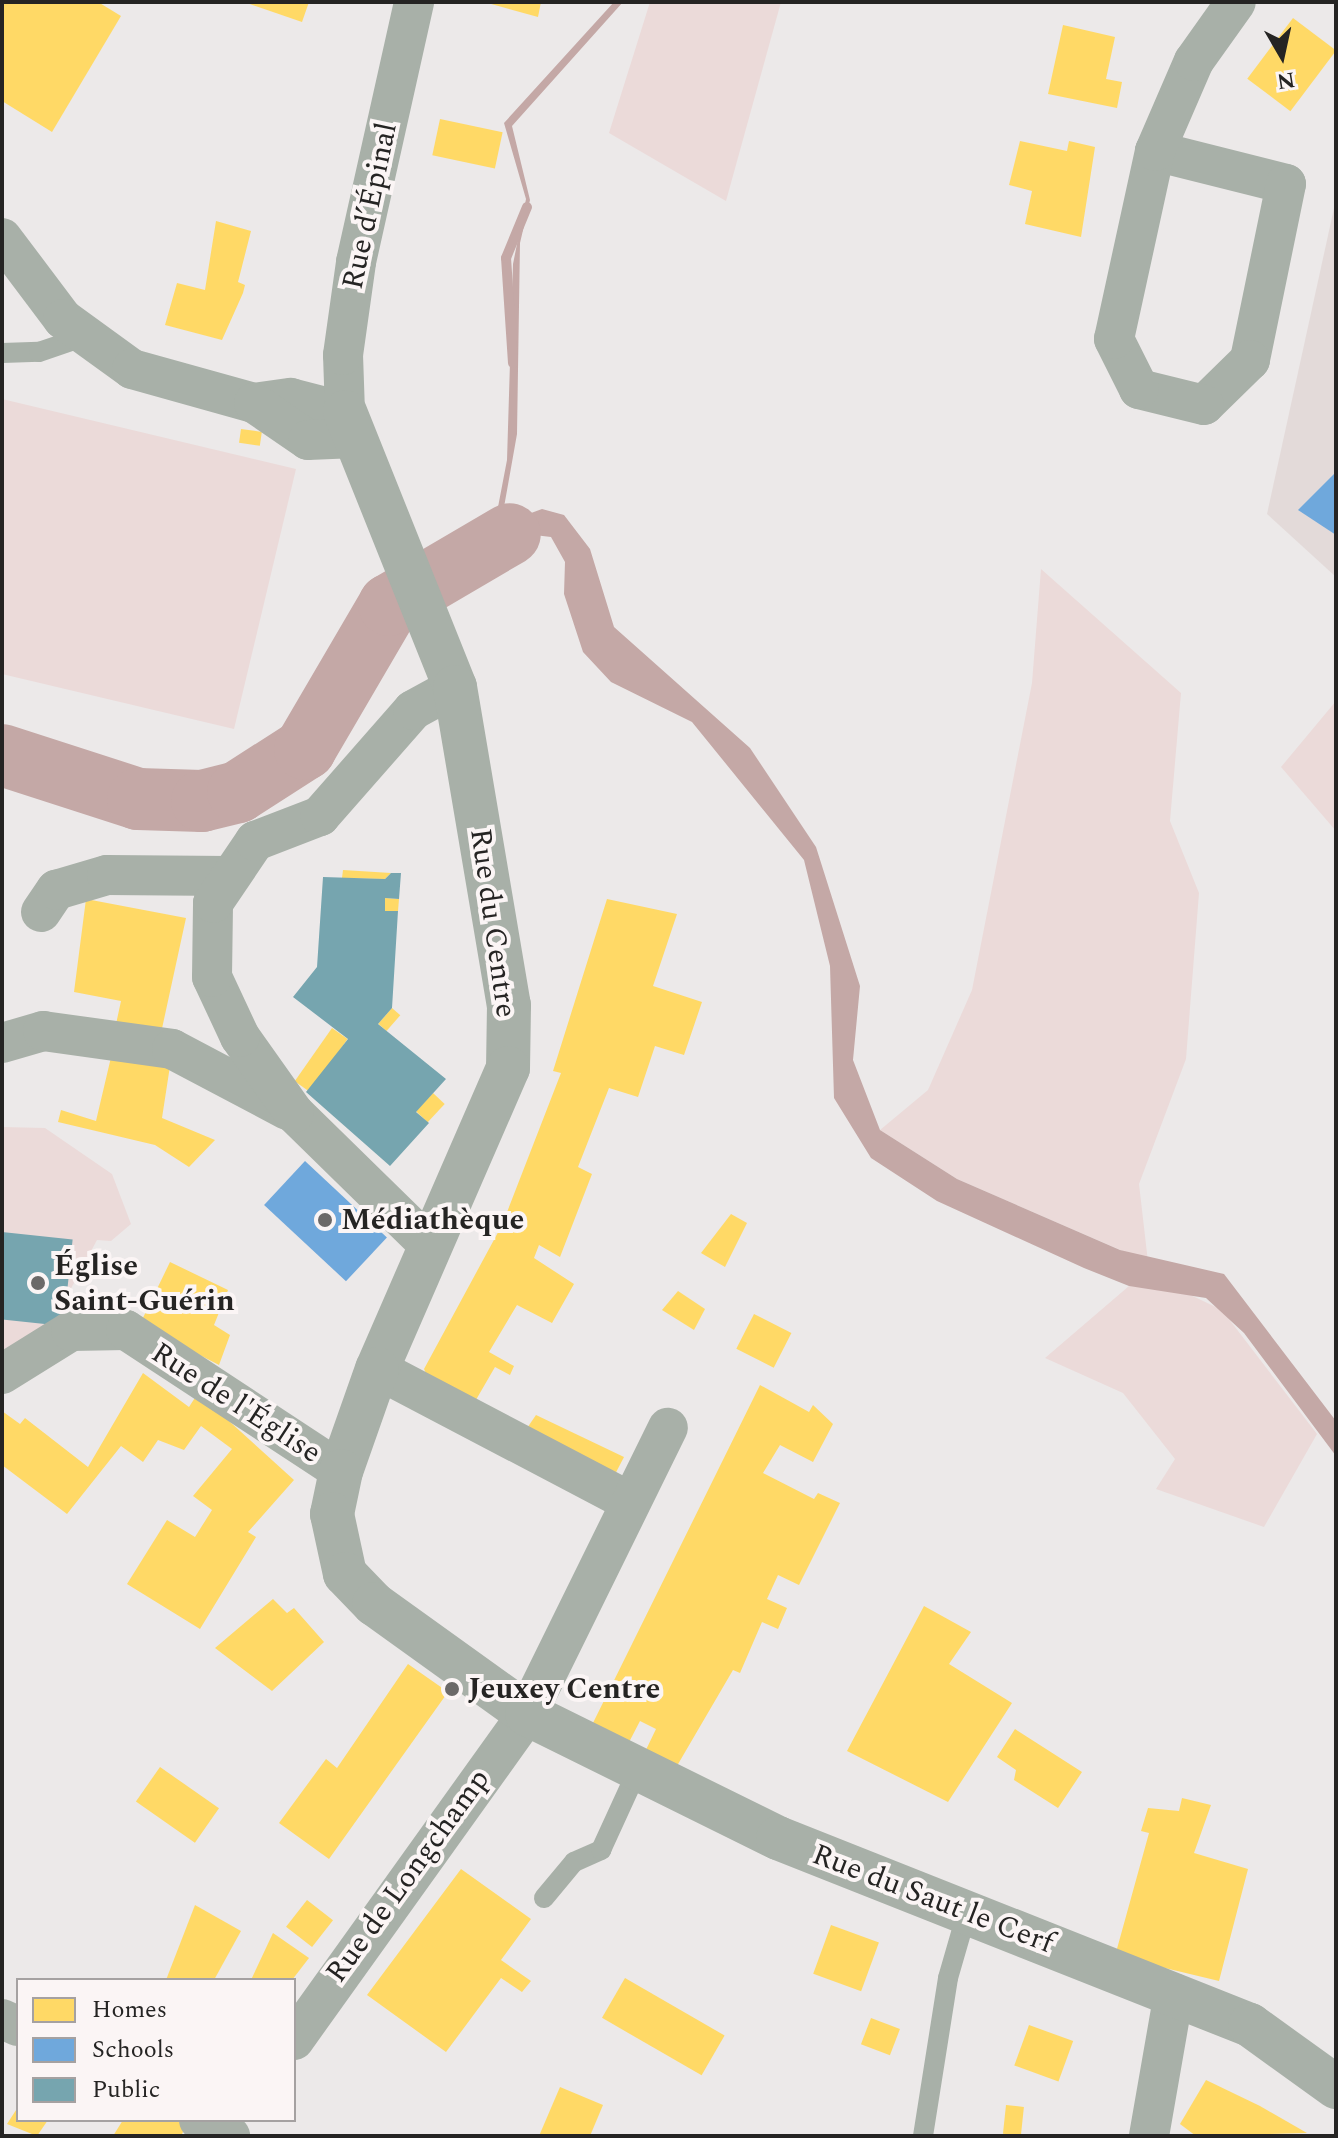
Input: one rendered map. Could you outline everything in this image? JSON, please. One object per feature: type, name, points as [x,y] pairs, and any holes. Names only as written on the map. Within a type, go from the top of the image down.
[{"type":"street","name":"Rue d’Épinal","points":[[350,425],[343,355],[356,262],[414,2]]},
{"type":"street","points":[[1155,151],[1286,184],[1250,360],[1204,405],[1139,389],[1114,339],[1155,151],[1194,61],[1236,2]]},
{"type":"street","points":[[2,238],[63,319],[132,369],[254,403],[308,440],[350,425]]},
{"type":"street","name":"Rue du Centre","points":[[350,425],[455,687],[499,924],[508,1068],[377,1369],[341,1471],[332,1514],[345,1574],[374,1604],[527,1714]]},
{"type":"street","points":[[431,1247],[294,1113],[240,1037],[212,977],[213,903],[228,876],[255,841],[320,816],[413,710],[455,687]]},
{"type":"street","points":[[41,912],[56,890],[107,875],[228,876]]},
{"type":"street","points":[[2,1023],[172,1049],[294,1113]]},
{"type":"street","points":[[2,1043],[43,1031]]},
{"type":"street","name":"Rue de l'Église","points":[[2,1374],[71,1331],[126,1330],[341,1471]]},
{"type":"street","points":[[377,1369],[628,1501]]},
{"type":"street","name":"Rue de Longchamp","points":[[296,2037],[527,1714],[628,1501],[668,1428]]},
{"type":"street","name":"Rue du Saut le Cerf","points":[[527,1714],[778,1838],[1250,2025],[1336,2087]]},
{"type":"street","points":[[1149,2136],[1174,1993]]},
{"type":"street","points":[[203,2122],[230,2136]]},
{"type":"lane","points":[[2,353],[39,352],[86,336]]},
{"type":"lane","points":[[544,1898],[574,1862],[601,1850],[638,1769]]},
{"type":"lane","points":[[923,2136],[948,1978],[967,1912]]},
{"type":"shaded area","points":[[614,2],[623,2],[512,126],[530,200],[520,243],[517,434],[501,524],[542,509],[564,515],[590,549],[614,627],[750,748],[816,847],[860,986],[853,1060],[880,1130],[957,1179],[1120,1250],[1224,1274],[1336,1421],[1336,1456],[1244,1333],[1206,1298],[1129,1286],[1084,1268],[937,1201],[871,1158],[834,1098],[830,966],[804,860],[692,722],[611,682],[583,652],[564,594],[565,562],[551,537],[526,534],[476,580],[445,595],[432,566],[494,528],[507,460],[513,264],[526,199],[504,123]]},
{"type":"shaded area","points":[[650,2],[781,2],[726,201],[609,133]]},
{"type":"shaded area","points":[[1336,199],[1336,577],[1267,514]]},
{"type":"shaded area","points":[[2,399],[296,469],[234,729],[2,674]]},
{"type":"shaded area","points":[[1041,569],[1181,693],[1170,821],[1199,893],[1186,1059],[1139,1184],[1148,1262],[957,1179],[880,1130],[928,1090],[972,990],[1032,683]]},
{"type":"shaded area","points":[[1336,701],[1336,831],[1281,767]]},
{"type":"shaded area","points":[[2,1127],[45,1128],[112,1174],[131,1224],[111,1241],[97,1240],[46,1335],[2,1361]]},
{"type":"shaded area","points":[[1129,1286],[1180,1290],[1222,1310],[1317,1434],[1264,1527],[1156,1489],[1175,1459],[1123,1393],[1045,1358]]},
{"type":"building: Homes","points":[[2,2],[98,2],[121,16],[52,132],[2,101]]},
{"type":"building: Homes","points":[[244,2],[309,2],[302,22]]},
{"type":"building: Homes","points":[[484,2],[541,2],[538,17]]},
{"type":"building: Homes","points":[[1293,18],[1336,51],[1290,111],[1247,79]]},
{"type":"building: Homes","points":[[1063,25],[1115,37],[1106,79],[1122,82],[1117,108],[1048,94]]},
{"type":"building: Homes","points":[[440,119],[503,132],[495,168],[432,155]]},
{"type":"building: Homes","points":[[1020,141],[1067,151],[1069,141],[1095,147],[1081,237],[1025,224],[1032,191],[1009,185]]},
{"type":"building: Homes","points":[[216,221],[251,231],[238,282],[245,285],[243,293],[222,340],[165,325],[177,283],[205,290]]},
{"type":"building: Homes","points":[[241,429],[262,432],[260,446],[239,443]]},
{"type":"building: Homes","points":[[343,870],[391,873],[385,879],[342,878]]},
{"type":"building: Homes","points":[[385,898],[399,899],[398,911],[385,911]]},
{"type":"building: Homes","points":[[86,899],[186,918],[158,1047],[113,1038],[121,1001],[74,992]]},
{"type":"building: Homes","points":[[607,899],[677,914],[653,986],[702,1002],[684,1055],[655,1046],[638,1097],[609,1088],[578,1167],[592,1174],[560,1257],[539,1245],[534,1258],[574,1284],[552,1323],[517,1305],[489,1352],[514,1366],[510,1375],[495,1367],[473,1405],[429,1380],[424,1369],[502,1225],[561,1073],[553,1071]]},
{"type":"building: Homes","points":[[392,1008],[400,1015],[387,1031],[378,1024]]},
{"type":"building: Homes","points":[[332,1028],[348,1039],[310,1092],[295,1081]]},
{"type":"building: Homes","points":[[112,1053],[170,1066],[162,1118],[215,1140],[189,1167],[155,1145],[58,1122],[61,1110],[96,1121]]},
{"type":"building: Homes","points":[[433,1093],[445,1104],[428,1122],[416,1111]]},
{"type":"building: Homes","points":[[731,1214],[747,1223],[725,1267],[701,1253]]},
{"type":"building: Homes","points":[[170,1262],[228,1290],[214,1325],[230,1335],[219,1365],[140,1324]]},
{"type":"building: Homes","points":[[678,1291],[705,1309],[694,1330],[662,1310]]},
{"type":"building: Homes","points":[[754,1314],[791,1333],[774,1368],[736,1349]]},
{"type":"building: Homes","points":[[143,1373],[189,1407],[198,1393],[294,1480],[248,1532],[256,1537],[200,1629],[127,1584],[167,1520],[195,1537],[212,1510],[193,1496],[232,1449],[201,1426],[184,1450],[158,1440],[143,1462],[121,1446],[67,1514],[2,1465],[2,1411],[20,1424],[25,1418],[88,1467]]},
{"type":"building: Homes","points":[[760,1385],[809,1412],[813,1405],[833,1424],[813,1462],[780,1445],[763,1473],[814,1499],[818,1493],[840,1503],[799,1585],[778,1575],[767,1599],[787,1608],[778,1629],[762,1622],[740,1673],[733,1670],[674,1771],[643,1756],[656,1729],[640,1721],[626,1748],[590,1729]]},
{"type":"building: Homes","points":[[536,1415],[624,1457],[611,1482],[523,1434]]},
{"type":"building: Homes","points":[[273,1599],[287,1613],[294,1608],[324,1642],[272,1691],[215,1648]]},
{"type":"building: Homes","points":[[924,1606],[971,1632],[949,1664],[1012,1703],[948,1802],[847,1751]]},
{"type":"building: Homes","points":[[408,1664],[448,1692],[329,1859],[279,1823],[326,1759],[337,1768]]},
{"type":"building: Homes","points":[[1015,1729],[1082,1772],[1058,1808],[1014,1780],[1016,1770],[997,1757]]},
{"type":"building: Homes","points":[[160,1767],[219,1808],[195,1843],[136,1801]]},
{"type":"building: Homes","points":[[1182,1798],[1211,1805],[1194,1853],[1248,1869],[1219,1981],[1115,1956],[1149,1833],[1141,1831],[1148,1808],[1179,1811]]},
{"type":"building: Homes","points":[[461,1869],[531,1919],[501,1960],[531,1981],[522,1992],[501,1978],[446,2052],[367,1995]]},
{"type":"building: Homes","points":[[307,1900],[333,1920],[312,1947],[286,1927]]},
{"type":"building: Homes","points":[[195,1905],[241,1931],[215,1978],[167,1978]]},
{"type":"building: Homes","points":[[831,1925],[879,1942],[861,1991],[813,1974]]},
{"type":"building: Homes","points":[[273,1933],[309,1958],[294,1978],[252,1978]]},
{"type":"building: Homes","points":[[625,1978],[725,2036],[702,2075],[602,2018]]},
{"type":"building: Homes","points":[[871,2018],[900,2029],[890,2055],[861,2044]]},
{"type":"building: Homes","points":[[1029,2025],[1073,2041],[1058,2081],[1014,2065]]},
{"type":"building: Homes","points":[[1206,2080],[1307,2133],[1196,2136],[1180,2124]]},
{"type":"building: Homes","points":[[560,2087],[603,2105],[590,2136],[539,2136]]},
{"type":"building: Homes","points":[[1006,2105],[1024,2107],[1021,2136],[1003,2134]]},
{"type":"building: Homes","points":[[16,2110],[16,2122],[47,2122],[37,2136],[7,2124]]},
{"type":"building: Homes","points":[[122,2122],[187,2124],[181,2136],[113,2136]]},
{"type":"building: Schools","points":[[1336,472],[1336,535],[1298,510]]},
{"type":"building: Schools","name":"Médiathèque","points":[[305,1161],[387,1237],[346,1281],[264,1205]]},
{"type":"building: Public","points":[[391,873],[401,873],[399,899],[385,898],[385,911],[398,911],[392,1008],[378,1024],[446,1079],[416,1112],[429,1123],[390,1166],[306,1092],[348,1039],[293,997],[317,967],[323,877],[385,879]]},
{"type":"building: Public","name":"Église Saint-Guérin","points":[[2,1232],[73,1239],[64,1326],[2,1319]]},
{"type":"waterway","points":[[513,363],[506,258],[527,207]]},
{"type":"waterway","points":[[2,755],[138,799],[202,801],[238,792],[305,749],[389,605],[510,534]]},
{"type":"place","name":"Médiathèque","points":[[325,1220]]},
{"type":"place","name":"Église Saint-Guérin","points":[[38,1283]]},
{"type":"place","name":"Jeuxey Centre","points":[[452,1689]]}]
